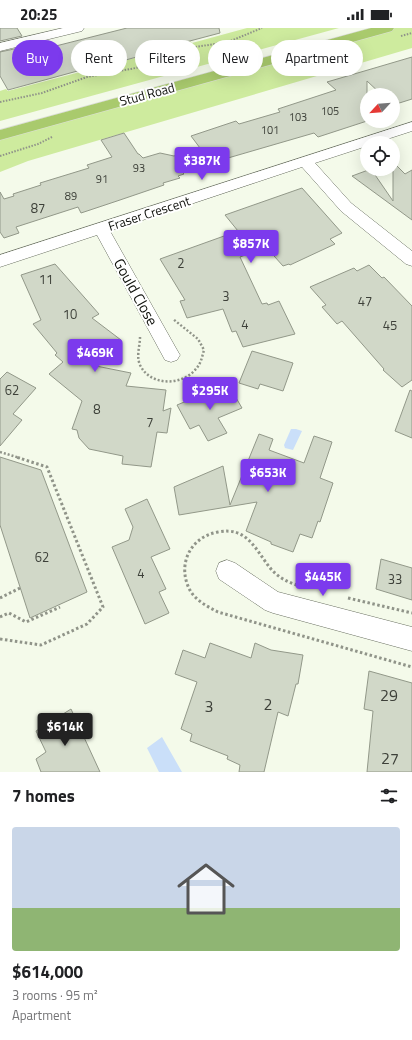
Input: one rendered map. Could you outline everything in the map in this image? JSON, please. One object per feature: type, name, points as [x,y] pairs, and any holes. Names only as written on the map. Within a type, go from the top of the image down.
[{"type":"highway","name":"Stud Road","points":[[0,121],[338,28]]},
{"type":"highway","name":"Stud Road","points":[[0,135],[387,28]]},
{"type":"street","points":[[0,47],[78,28]]},
{"type":"street","name":"Fraser Crescent","points":[[0,261],[306,162],[412,126]]},
{"type":"street","points":[[306,162],[346,207],[412,260]]},
{"type":"street","name":"Gould Close","points":[[101,228],[171,354]]},
{"type":"street","points":[[227,572],[273,602],[412,639]]},
{"type":"path","points":[[0,102],[42,93],[87,77],[141,67],[182,49],[228,42],[262,28]]},
{"type":"path","points":[[0,452],[47,467],[103,607],[87,624],[41,645],[0,639]]},
{"type":"path","points":[[0,598],[20,588]]},
{"type":"path","points":[[0,617],[8,614],[26,622],[60,607]]},
{"type":"green space","points":[[247,28],[339,28],[295,40],[271,40],[271,47],[263,49],[263,40],[208,40],[208,64],[200,66],[200,41]]},
{"type":"green space","points":[[387,28],[412,28],[412,48],[363,62],[363,40],[344,40]]},
{"type":"green space","points":[[135,58],[135,76],[164,76],[0,121],[0,91],[6,89],[8,91],[71,74],[71,76],[127,76],[127,60]]},
{"type":"green space","points":[[271,60],[271,76],[317,76],[28,161],[0,172],[0,135],[213,76],[263,76],[263,62]]},
{"type":"water","points":[[291,429],[302,431],[293,450],[285,448],[284,445]]},
{"type":"water","points":[[162,737],[182,772],[159,772],[147,748]]},
{"type":"building","points":[[0,28],[17,28],[22,36],[0,41]]},
{"type":"building","points":[[127,28],[219,28],[220,33],[194,40],[135,40],[135,57],[127,60],[127,40],[80,40]]},
{"type":"building","points":[[71,42],[71,73],[63,75],[63,44]]},
{"type":"building","points":[[12,49],[12,76],[59,76],[8,90],[0,76],[0,52]]},
{"type":"building","points":[[412,57],[412,99],[400,103],[400,88],[374,88],[367,81],[367,88],[360,88],[360,123],[318,137],[314,133],[228,158],[183,173],[184,174],[178,176],[180,178],[163,183],[164,185],[81,213],[78,207],[16,227],[19,233],[4,238],[0,232],[0,192],[4,199],[14,196],[13,194],[41,185],[40,183],[89,168],[87,165],[112,157],[101,140],[124,133],[138,154],[143,158],[160,153],[174,156],[200,148],[191,136],[236,121],[239,124],[280,112],[278,109],[336,90],[327,82],[347,76],[363,76],[363,71]]},
{"type":"building","points":[[400,169],[405,174],[412,170],[412,220],[352,176],[360,173],[360,176],[376,176],[393,201],[393,176],[400,176]]},
{"type":"building","points":[[302,188],[342,233],[330,239],[335,244],[290,265],[283,266],[266,247],[240,257],[262,304],[267,303],[268,305],[279,301],[295,334],[243,347],[236,331],[232,332],[223,309],[187,318],[180,301],[185,300],[160,259],[238,231],[225,215]]},
{"type":"building","points":[[55,264],[99,314],[92,318],[121,340],[91,365],[131,373],[126,386],[166,390],[163,411],[171,408],[167,433],[157,432],[151,467],[122,464],[123,456],[89,449],[79,438],[77,430],[72,429],[82,401],[49,374],[63,362],[55,355],[57,353],[33,324],[41,320],[21,275]]},
{"type":"building","points":[[369,265],[382,278],[384,277],[412,306],[412,380],[402,387],[383,370],[384,369],[342,321],[337,324],[322,307],[326,305],[310,287],[354,268],[357,271]]},
{"type":"building","points":[[252,351],[293,363],[283,391],[260,384],[258,389],[239,383]]},
{"type":"building","points":[[7,372],[36,388],[13,414],[22,420],[0,446],[0,379]]},
{"type":"building","points":[[228,384],[242,408],[218,418],[227,433],[208,441],[199,425],[190,429],[177,405]]},
{"type":"building","points":[[410,390],[412,391],[412,438],[395,431]]},
{"type":"building","points":[[259,434],[273,439],[269,450],[304,463],[314,436],[332,442],[320,478],[333,483],[320,522],[318,521],[312,538],[300,534],[293,552],[271,544],[271,542],[246,531],[257,502],[179,515],[174,487],[223,466],[230,505]]},
{"type":"building","points":[[0,457],[41,470],[87,592],[30,618],[0,525]]},
{"type":"building","points":[[147,499],[170,549],[151,557],[166,589],[159,592],[169,613],[145,624],[112,547],[129,540],[133,527],[125,509]]},
{"type":"building","points":[[381,559],[412,568],[412,600],[376,589]]},
{"type":"building","points":[[210,643],[251,658],[255,643],[271,650],[303,655],[298,684],[296,684],[288,716],[278,712],[264,772],[239,772],[240,765],[227,759],[228,756],[190,741],[192,734],[181,729],[197,682],[175,674],[183,650],[205,658]]},
{"type":"building","points":[[369,671],[412,683],[412,772],[367,772],[373,711],[364,709]]},
{"type":"building","points":[[71,709],[100,772],[41,772],[36,759],[46,752],[36,731]]}]
